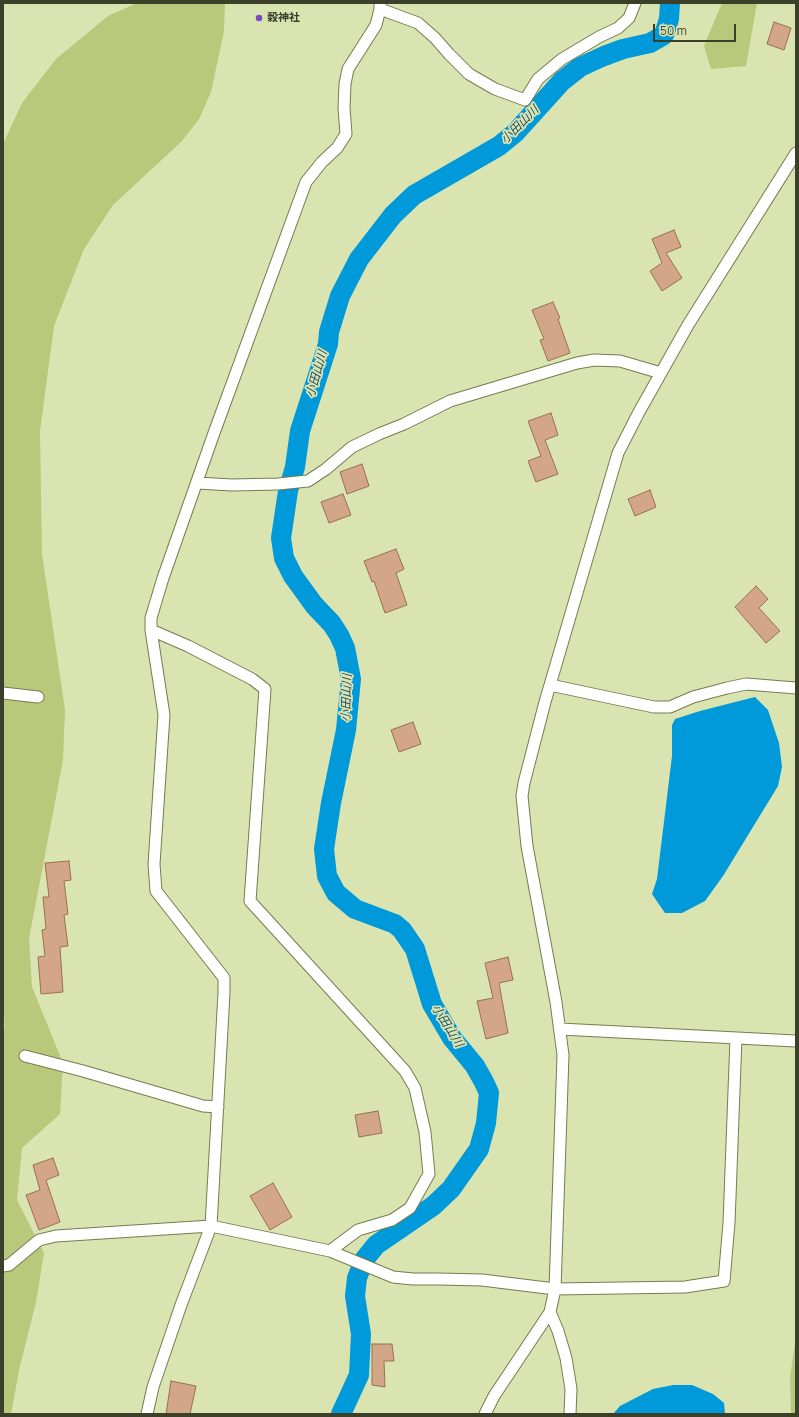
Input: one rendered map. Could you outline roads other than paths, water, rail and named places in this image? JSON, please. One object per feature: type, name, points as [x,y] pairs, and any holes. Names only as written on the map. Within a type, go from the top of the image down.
[{"type":"street","points":[[147,1414],[153,1387],[181,1304],[211,1226],[224,978],[156,891],[154,864],[164,715],[151,630],[151,618],[161,585],[306,182],[322,162],[338,148],[346,134],[344,108],[345,84],[348,68],[376,25],[380,6],[418,23],[435,38],[469,74],[495,90],[525,100],[538,80],[562,59],[599,37],[618,28],[629,18],[635,3]]},
{"type":"street","points":[[485,1414],[494,1396],[550,1312],[556,1289],[563,1055],[560,1029],[527,846],[522,796],[524,783],[550,685],[618,453],[688,325],[795,157]]},
{"type":"street","points":[[197,483],[232,485],[278,484],[308,481],[326,469],[352,447],[404,424],[450,401],[577,363],[594,360],[620,361],[661,373]]},
{"type":"street","points":[[151,630],[188,646],[252,679],[265,689],[250,901],[405,1071],[415,1088],[425,1132],[429,1174],[410,1208],[392,1220],[358,1230],[330,1251]]},
{"type":"street","points":[[550,685],[654,707],[670,708],[694,697],[746,684],[796,688]]},
{"type":"street","points":[[3,693],[38,697]]},
{"type":"street","points":[[560,1029],[796,1041]]},
{"type":"street","points":[[3,1266],[9,1265],[39,1240],[56,1236],[211,1226],[330,1251],[393,1277],[413,1279],[438,1278],[482,1280],[556,1289],[639,1289],[685,1287],[724,1281],[729,1223],[736,1038]]},
{"type":"street","points":[[25,1056],[83,1071],[203,1106],[218,1107]]},
{"type":"street","points":[[550,1312],[558,1331],[566,1358],[571,1389],[570,1414]]},
{"type":"water","points":[[755,697],[768,710],[779,743],[782,767],[778,786],[723,876],[705,901],[682,913],[665,913],[652,894],[657,879],[672,756],[672,725],[675,719]]},
{"type":"water","points":[[673,1385],[692,1385],[713,1394],[724,1403],[725,1414],[613,1414],[620,1406],[653,1389]]},
{"type":"waterway","name":"小田山川","points":[[341,1414],[359,1375],[361,1334],[355,1296],[357,1278],[364,1260],[376,1245],[433,1206],[451,1189],[479,1149],[486,1123],[489,1093],[475,1066],[452,1038],[432,1004],[415,949],[402,930],[395,924],[355,909],[336,893],[327,876],[324,849],[331,803],[346,730],[351,679],[345,648],[339,635],[332,624],[314,605],[293,576],[284,558],[281,538],[288,491],[295,467],[300,431],[328,344],[329,332],[340,296],[359,259],[393,215],[414,195],[499,146],[515,133],[562,81],[580,67],[623,49],[650,43],[664,35],[669,19],[670,3]]},
{"type":"place","name":"穀神社","points":[[259,18]]}]
